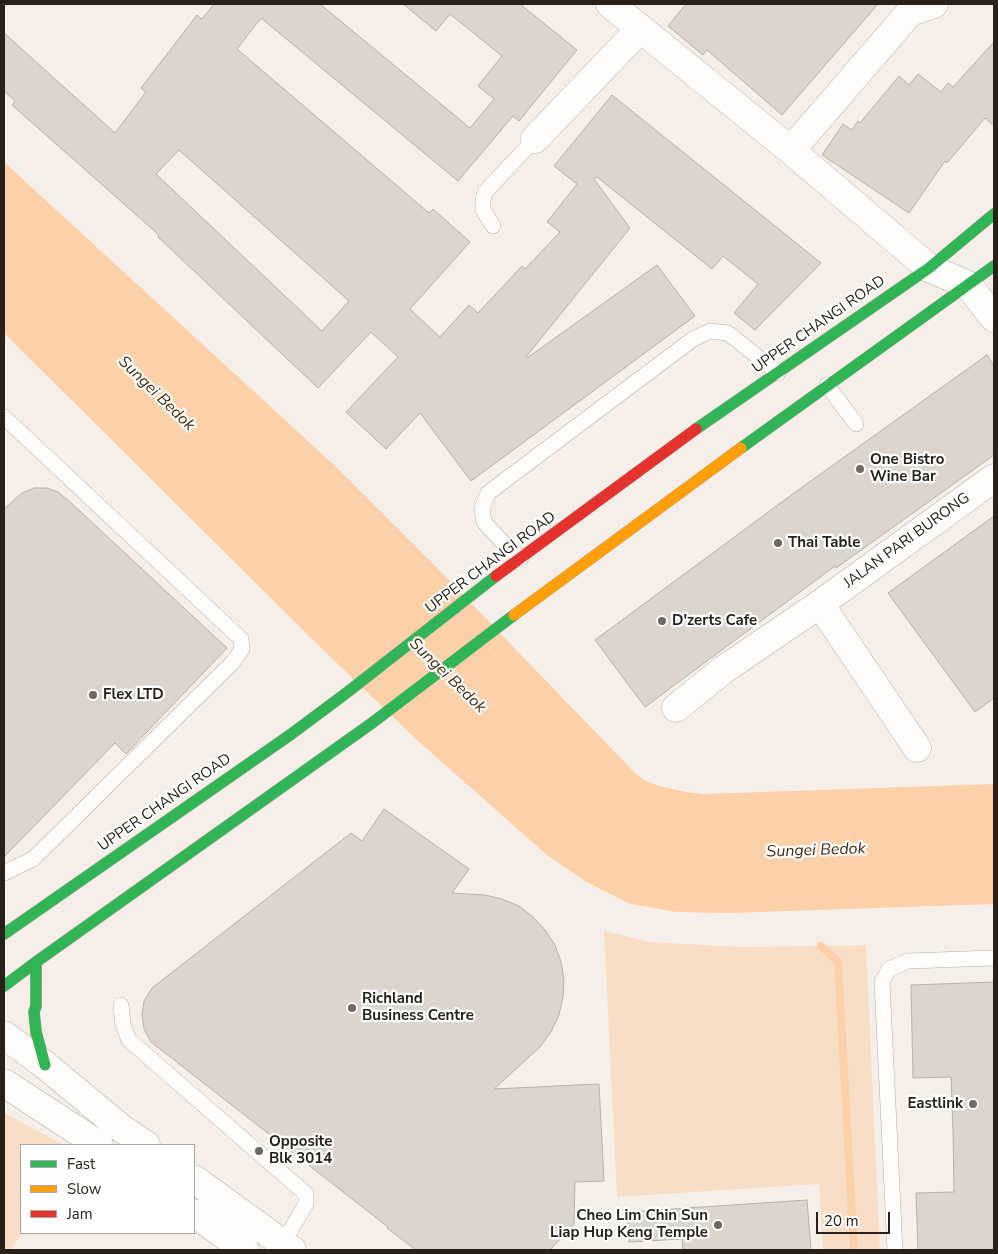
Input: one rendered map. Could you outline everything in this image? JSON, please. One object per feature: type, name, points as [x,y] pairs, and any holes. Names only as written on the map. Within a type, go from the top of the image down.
[{"type":"street","points":[[610,4],[788,148],[928,268],[968,285],[994,318]]},
{"type":"street","points":[[788,148],[799,141],[910,12],[934,4]]},
{"type":"street","points":[[535,139],[640,29]]},
{"type":"street","name":"UPPER CHANGI ROAD","points":[[4,934],[283,740],[351,690],[474,592],[685,437],[928,268],[994,214]]},
{"type":"street","points":[[4,986],[379,718],[502,624],[827,385],[994,266]]},
{"type":"street","name":"JALAN PARI BURONG","points":[[676,708],[723,670],[820,604],[994,478]]},
{"type":"street","points":[[820,604],[917,748]]},
{"type":"street","points":[[4,924],[20,923]]},
{"type":"street","points":[[36,962],[36,1006],[34,1012],[36,1032],[45,1065]]},
{"type":"street","points":[[4,1035],[45,1065],[121,1128],[145,1144]]},
{"type":"street","points":[[4,1083],[98,1144]]},
{"type":"street","points":[[195,1180],[287,1247]]},
{"type":"street","points":[[195,1214],[245,1250]]},
{"type":"lane","points":[[493,226],[484,210],[483,199],[486,190],[535,139]]},
{"type":"lane","points":[[521,558],[506,546],[484,522],[482,510],[488,493],[693,340],[710,331],[728,333],[778,373]]},
{"type":"lane","points":[[827,385],[856,424]]},
{"type":"lane","points":[[4,417],[241,639],[242,650],[234,661],[33,859],[4,873]]},
{"type":"lane","points":[[895,1250],[882,982],[889,968],[908,961],[994,958]]},
{"type":"lane","points":[[122,1005],[122,1025],[129,1040],[306,1194],[306,1204],[287,1247]]},
{"type":"shaded area","points":[[604,931],[649,942],[743,947],[866,945],[880,1250],[823,1250],[819,1184],[617,1197]]},
{"type":"shaded area","points":[[4,1113],[62,1144],[20,1144],[20,1234],[22,1234],[10,1250],[4,1250]]},
{"type":"water","name":"Sungei Bedok","points":[[4,162],[334,465],[440,571],[636,774],[646,781],[659,786],[703,794],[994,784],[994,904],[730,913],[677,912],[630,904],[585,881],[547,855],[417,740],[316,643],[4,333]]},
{"type":"building","points":[[214,4],[320,4],[470,128],[494,99],[478,86],[502,56],[450,14],[436,31],[403,4],[520,4],[577,50],[519,121],[513,116],[458,181],[261,18],[237,49],[429,213],[433,209],[470,242],[410,309],[440,337],[469,305],[478,313],[522,266],[525,269],[560,232],[547,222],[577,184],[554,166],[612,95],[821,263],[755,330],[734,313],[758,284],[723,256],[712,269],[597,177],[594,179],[630,228],[526,357],[657,265],[695,316],[471,481],[420,413],[386,449],[346,412],[398,357],[371,332],[318,388],[158,237],[159,235],[12,105],[15,101],[4,91],[4,33],[115,133],[146,92],[141,88],[197,15],[202,19]],"holes":[[[179,150],[349,301],[322,331],[156,174]]]},
{"type":"building","points":[[686,4],[878,4],[782,115],[707,50],[703,55],[668,26]]},
{"type":"building","points":[[994,42],[994,126],[985,118],[947,163],[945,161],[909,213],[822,155],[843,124],[852,130],[899,76],[909,85],[918,74],[941,92],[948,83],[953,87]]},
{"type":"building","points":[[987,355],[994,366],[994,455],[836,568],[835,566],[645,707],[595,640],[794,493]]},
{"type":"building","name":"Flex LTD","points":[[34,488],[47,488],[58,492],[68,500],[227,648],[126,754],[115,743],[4,857],[4,509],[22,493]]},
{"type":"building","points":[[994,516],[994,698],[975,712],[888,593]]},
{"type":"building","name":"Richland Business Centre","points":[[384,809],[469,869],[452,893],[485,895],[519,906],[545,930],[555,945],[564,979],[559,1015],[551,1032],[540,1047],[494,1089],[599,1084],[604,1181],[575,1182],[574,1224],[550,1250],[416,1250],[151,1042],[144,1029],[142,1015],[144,1001],[152,988],[351,833],[362,841]]},
{"type":"building","name":"Eastlink","points":[[994,982],[994,1250],[918,1250],[916,1193],[954,1192],[953,1131],[951,1077],[913,1078],[911,985]]},
{"type":"building","name":"Cheo Lim Chin Sun Liap Hup Keng Temple","points":[[807,1200],[811,1250],[683,1250],[682,1239],[629,1242],[627,1212]]},
{"type":"waterway","points":[[821,946],[838,962],[854,1250]]},
{"type":"traffic: fast","points":[[696,429],[929,268],[994,214]]},
{"type":"traffic: fast","points":[[741,448],[994,266]]},
{"type":"traffic: fast","points":[[4,934],[290,735],[496,576]]},
{"type":"traffic: fast","points":[[4,986],[372,723],[514,615]]},
{"type":"traffic: fast","points":[[36,962],[36,1006],[34,1012],[36,1032],[45,1065]]},
{"type":"traffic: slow","points":[[514,615],[741,448]]},
{"type":"traffic: jam","points":[[496,576],[696,429]]},
{"type":"place","name":"One Bistro Wine Bar","points":[[860,469]]},
{"type":"place","name":"Thai Table","points":[[778,543]]},
{"type":"place","name":"D'zerts Cafe","points":[[662,621]]},
{"type":"place","name":"Flex LTD","points":[[93,695]]},
{"type":"place","name":"Richland Business Centre","points":[[352,1008]]},
{"type":"place","name":"Eastlink","points":[[973,1104]]},
{"type":"place","name":"Opposite Blk 3014","points":[[259,1151]]},
{"type":"place","name":"Cheo Lim Chin Sun Liap Hup Keng Temple","points":[[718,1225]]}]
